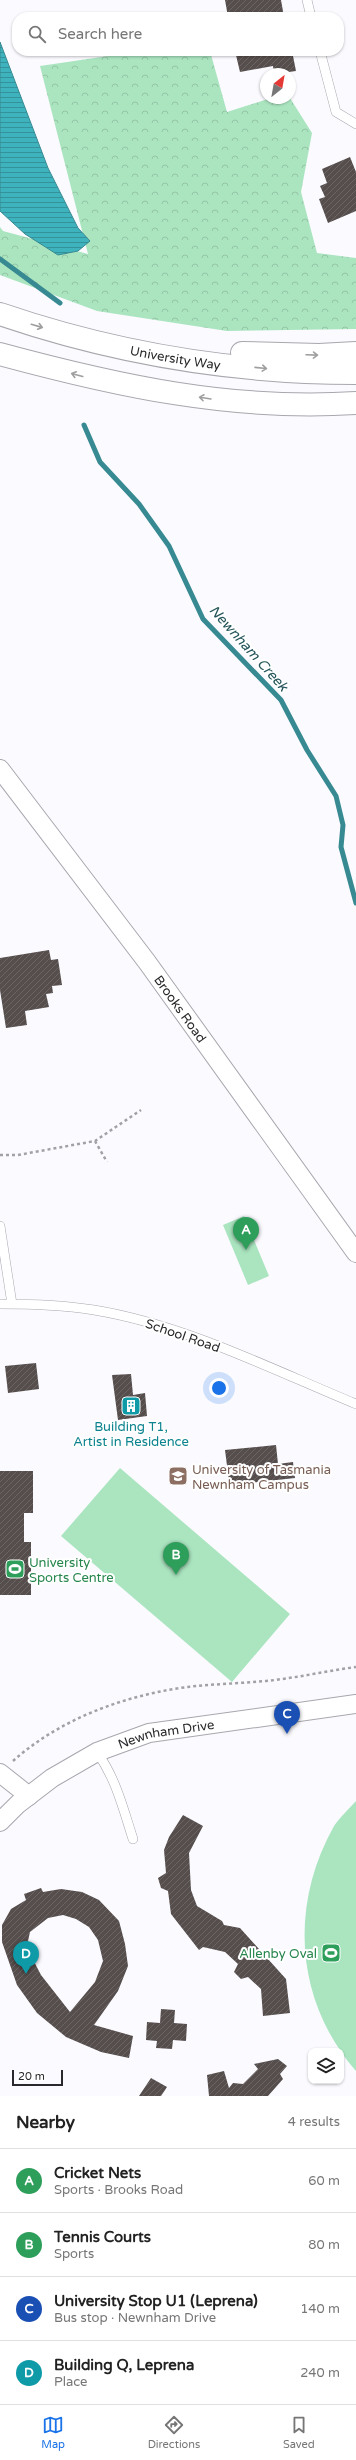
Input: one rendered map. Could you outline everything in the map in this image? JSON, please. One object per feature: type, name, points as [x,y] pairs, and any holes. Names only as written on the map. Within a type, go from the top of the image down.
[{"type":"main road","name":"University Way","points":[[0,314],[78,338],[141,352],[192,361],[276,370],[356,373]]},
{"type":"main road","points":[[78,338],[205,352],[318,355],[356,353]]},
{"type":"main road","points":[[0,354],[86,377],[300,414],[356,418]]},
{"type":"main road","points":[[243,404],[356,404]]},
{"type":"street","name":"Brooks Road","points":[[0,769],[147,962],[356,1253]]},
{"type":"street","name":"Newnham Drive","points":[[3,1813],[29,1796],[52,1778],[97,1752],[149,1733],[356,1704]]},
{"type":"street","points":[[6,1768],[29,1796]]},
{"type":"lane","points":[[307,0],[310,12]]},
{"type":"lane","points":[[321,56],[336,112],[356,124]]},
{"type":"lane","points":[[0,1226],[12,1304]]},
{"type":"lane","name":"School Road","points":[[0,1304],[94,1310],[141,1321],[204,1341],[356,1404]]},
{"type":"lane","points":[[97,1752],[110,1769],[118,1787],[133,1839]]},
{"type":"path","points":[[0,1155],[18,1154],[95,1141],[140,1110]]},
{"type":"path","points":[[95,1141],[107,1162]]},
{"type":"path","points":[[6,1768],[36,1741],[87,1714],[144,1695],[196,1686],[267,1681],[356,1667]]},
{"type":"green space","points":[[108,56],[211,56],[227,112],[260,102],[260,104],[294,104],[312,133],[301,192],[317,253],[356,258],[356,329],[227,331],[97,311],[0,275],[0,227],[3,231],[88,254],[40,66]]},
{"type":"green space","points":[[244,1216],[269,1276],[248,1285],[223,1225]]},
{"type":"green space","points":[[120,1468],[290,1614],[232,1682],[61,1536]]},
{"type":"green space","name":"Allenby Oval","points":[[356,1801],[356,2071],[344,2055],[344,2048],[339,2048],[336,2044],[320,2014],[310,1984],[305,1952],[305,1920],[310,1888],[320,1857],[334,1826]]},
{"type":"water","points":[[0,42],[48,168],[78,228],[90,241],[78,251],[58,255],[25,234],[0,211]]},
{"type":"building","points":[[225,0],[281,0],[283,12],[227,12]]},
{"type":"building","points":[[236,56],[293,56],[295,68],[273,68],[273,66],[240,72]]},
{"type":"building","points":[[350,157],[356,172],[356,211],[328,223],[319,199],[325,197],[320,186],[327,183],[322,169]]},
{"type":"building","points":[[49,950],[51,960],[58,959],[62,985],[52,986],[53,993],[46,994],[49,1007],[25,1011],[27,1025],[6,1028],[0,990],[0,958]]},
{"type":"building","points":[[36,1363],[39,1389],[8,1393],[5,1366]]},
{"type":"building","name":"Building T1, Artist in Residence","points":[[131,1374],[133,1395],[145,1393],[147,1416],[118,1420],[112,1375]]},
{"type":"building","points":[[276,1445],[278,1464],[293,1462],[295,1478],[250,1483],[250,1486],[230,1489],[225,1450]]},
{"type":"building","points":[[0,1471],[33,1471],[33,1513],[24,1513],[24,1542],[31,1542],[31,1595],[0,1595]]},
{"type":"building","points":[[183,1815],[203,1826],[189,1853],[191,1890],[197,1906],[222,1921],[224,1925],[240,1928],[286,1979],[290,2013],[263,2016],[261,1989],[248,1977],[241,1979],[234,1972],[238,1964],[225,1952],[203,1947],[199,1950],[171,1914],[168,1891],[161,1888],[158,1878],[166,1873],[164,1850],[169,1837]]},
{"type":"building","points":[[41,1888],[43,1892],[61,1889],[82,1892],[99,1900],[119,1921],[125,1944],[128,1966],[118,1991],[94,2025],[133,2036],[129,2058],[101,2052],[66,2037],[37,2013],[17,1985],[2,1942],[2,1925],[11,1909],[26,1900],[24,1894]],"holes":[[[63,1915],[76,1919],[89,1927],[98,1940],[103,1961],[95,1982],[70,2012],[41,1975],[29,1952],[28,1941],[30,1932],[48,1918]]]},
{"type":"building","points":[[161,2009],[175,2010],[174,2023],[187,2024],[186,2041],[173,2040],[172,2049],[156,2048],[157,2041],[146,2040],[147,2022],[160,2023]]},
{"type":"building","points":[[278,2059],[287,2066],[280,2074],[283,2079],[268,2096],[209,2096],[207,2075],[224,2071],[229,2088],[233,2083],[243,2084],[258,2069],[254,2064]]},
{"type":"building","points":[[151,2078],[167,2087],[161,2096],[139,2096]]},
{"type":"waterway","name":"Newnham Creek","points":[[0,259],[60,303]]},
{"type":"waterway","name":"Newnham Creek","points":[[84,425],[100,462],[139,504],[169,546],[203,619],[281,700],[307,750],[336,796],[343,825],[341,847],[356,903]]},
{"type":"place","name":"Cricket Nets","points":[[246,1250]]},
{"type":"place","name":"Building T1, Artist in Residence","points":[[131,1406]]},
{"type":"place","name":"University of Tasmania Newnham Campus","points":[[178,1476]]},
{"type":"place","name":"University Sports Centre","points":[[15,1569]]},
{"type":"place","name":"Tennis Courts","points":[[176,1575]]},
{"type":"place","name":"University Stop U1 (Leprena)","points":[[287,1734]]},
{"type":"place","name":"Allenby Oval","points":[[331,1953]]},
{"type":"place","name":"Building Q, Leprena","points":[[26,1974]]}]
